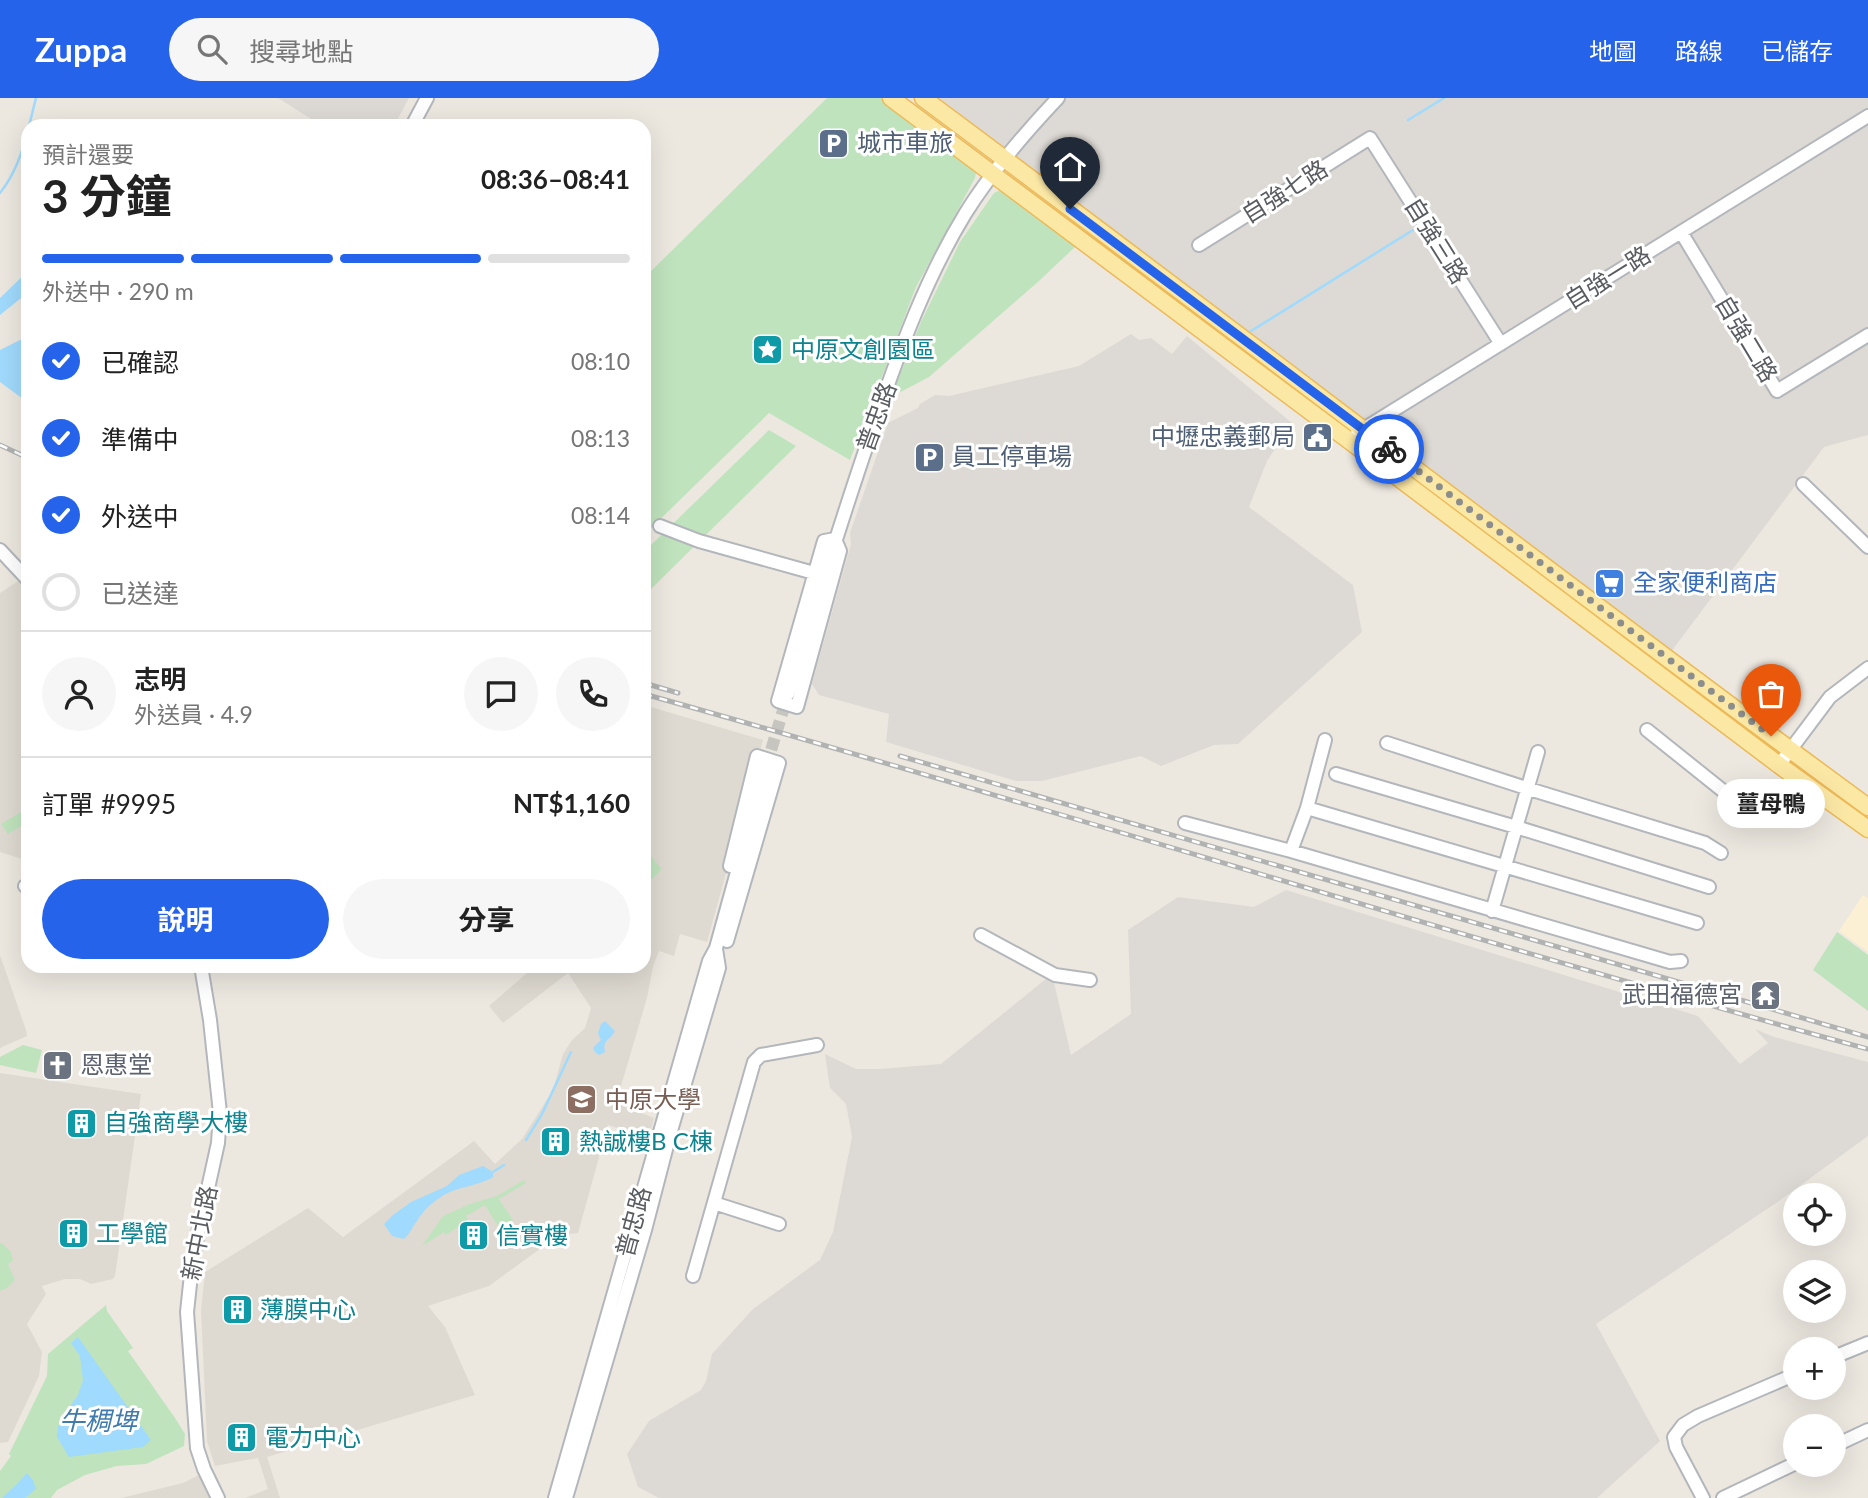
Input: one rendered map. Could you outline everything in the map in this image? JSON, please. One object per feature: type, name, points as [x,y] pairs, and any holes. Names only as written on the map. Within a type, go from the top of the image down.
[{"type":"main road","points":[[891,98],[1868,829]]},
{"type":"main road","points":[[923,98],[1362,430],[1868,807]]},
{"type":"street","points":[[416,119],[428,98]]},
{"type":"street","name":"普忠路","points":[[788,694],[835,539],[910,325],[942,255],[964,215],[992,173],[1058,98]]},
{"type":"street","name":"自強一路","points":[[1347,439],[1868,116]]},
{"type":"street","name":"自強七路","points":[[1199,245],[1370,138]]},
{"type":"street","name":"自強三路","points":[[1370,138],[1501,344]]},
{"type":"street","name":"自強二路","points":[[1681,232],[1777,391],[1868,335]]},
{"type":"street","points":[[1803,484],[1866,542]]},
{"type":"street","points":[[660,526],[699,541],[814,573]]},
{"type":"street","points":[[835,539],[840,551],[797,707],[778,701],[814,573],[824,541],[835,539]]},
{"type":"street","points":[[0,550],[21,572]]},
{"type":"street","points":[[1779,765],[1830,697],[1866,673]]},
{"type":"street","points":[[1647,730],[1752,814]]},
{"type":"street","points":[[1291,851],[1307,808],[1325,740]]},
{"type":"street","points":[[1387,743],[1704,843],[1721,853]]},
{"type":"street","points":[[1492,911],[1538,752]]},
{"type":"street","points":[[757,756],[779,763],[714,964],[711,946],[757,756]]},
{"type":"street","name":"普忠路","points":[[566,1498],[645,1230],[716,948],[765,768]]},
{"type":"street","points":[[1336,774],[1709,887]]},
{"type":"street","points":[[1307,808],[1697,923]]},
{"type":"street","points":[[1185,823],[1291,851],[1670,962],[1681,961]]},
{"type":"street","points":[[981,935],[1055,975],[1090,980]]},
{"type":"street","name":"普忠路","points":[[555,1498],[714,964]]},
{"type":"street","name":"新中北路","points":[[202,973],[220,1113],[218,1143],[193,1256],[187,1311],[197,1448],[218,1498]]},
{"type":"street","points":[[693,1276],[754,1062],[761,1055],[817,1045]]},
{"type":"street","points":[[714,1203],[779,1224]]},
{"type":"street","points":[[1846,1352],[1868,1343]]},
{"type":"street","points":[[1703,1498],[1676,1447],[1674,1437],[1683,1425],[1698,1416],[1783,1380]]},
{"type":"street","points":[[1846,1440],[1868,1430]]},
{"type":"street","points":[[1723,1498],[1783,1470]]},
{"type":"shaded area","points":[[278,98],[409,98],[398,119],[311,119]]},
{"type":"shaded area","points":[[939,98],[1868,98],[1868,435],[1824,447],[1671,652]]},
{"type":"shaded area","points":[[1131,334],[1139,340],[1151,338],[1172,354],[1187,336],[1292,423],[1267,461],[1249,507],[1353,585],[1362,632],[1238,744],[1214,745],[1161,766],[1141,756],[1042,781],[1016,781],[886,742],[889,714],[819,695],[812,684],[851,544],[850,533],[888,423],[918,408],[935,395],[949,396],[1079,366]]},
{"type":"shaded area","points":[[21,582],[21,859],[0,852],[0,593]]},
{"type":"shaded area","name":"中原大學","points":[[651,707],[763,740],[707,942],[680,934],[674,956],[659,951],[653,967],[647,998],[616,1103],[654,1118],[649,1138],[608,1125],[578,1233],[559,1235],[489,1286],[428,1306],[445,1327],[475,1395],[267,1457],[280,1498],[245,1498],[268,1489],[258,1458],[215,1466],[207,1441],[201,1311],[205,1272],[308,1208],[343,1237],[474,1141],[495,1164],[522,1139],[553,1090],[563,1054],[572,1040],[585,1028],[591,1008],[568,973],[651,973]]},
{"type":"shaded area","points":[[1286,890],[1698,1016],[1740,1064],[1768,1043],[1755,1029],[1774,1037],[1868,1062],[1868,1136],[1804,1183],[1783,1183],[1783,1198],[1596,1324],[1660,1441],[1597,1498],[659,1498],[638,1487],[627,1454],[649,1421],[701,1390],[706,1381],[712,1354],[753,1309],[820,1260],[833,1232],[852,1137],[846,1104],[830,1088],[825,1054],[856,1069],[941,1064],[1052,974],[1071,1055],[1131,1014],[1128,930],[1178,897],[1254,907]]},
{"type":"shaded area","points":[[1863,895],[1868,899],[1868,952],[1839,931]]},
{"type":"shaded area","points":[[0,955],[27,1036],[0,1048]]},
{"type":"shaded area","name":"中原大學","points":[[527,973],[568,973],[503,1023],[489,1006]]},
{"type":"shaded area","points":[[0,1073],[141,1094],[115,1276],[113,1279],[91,1284],[80,1279],[65,1279],[42,1286],[46,1294],[27,1324],[42,1352],[39,1376],[8,1442],[0,1443]]},
{"type":"shaded area","points":[[201,1474],[213,1498],[121,1498],[183,1483]]},
{"type":"green space","name":"中原文創園區","points":[[827,98],[884,98],[974,168],[976,173],[916,287],[850,460],[769,413],[651,528],[651,271]]},
{"type":"green space","points":[[998,191],[1076,246],[929,377],[891,397],[921,322],[960,242]]},
{"type":"green space","points":[[769,430],[796,446],[651,589],[651,545]]},
{"type":"green space","points":[[21,812],[21,826],[8,834],[1,824]]},
{"type":"green space","points":[[651,856],[662,869],[651,880]]},
{"type":"green space","points":[[1837,932],[1868,955],[1868,1011],[1813,970]]},
{"type":"green space","points":[[23,1045],[42,1050],[36,1073],[0,1065],[0,1057]]},
{"type":"green space","points":[[524,1180],[526,1183],[499,1199],[513,1220],[499,1228],[485,1205],[466,1216],[468,1220],[446,1235],[444,1232],[422,1246],[443,1216],[497,1196]]},
{"type":"green space","points":[[0,1243],[11,1252],[13,1261],[8,1264],[15,1280],[0,1291]]},
{"type":"green space","points":[[106,1305],[107,1311],[133,1348],[128,1351],[185,1434],[184,1446],[146,1464],[117,1466],[85,1475],[57,1490],[51,1498],[0,1498],[0,1471],[11,1456],[9,1454],[47,1376],[48,1354]]},
{"type":"water","points":[[21,278],[21,298],[0,315],[0,298]]},
{"type":"water","points":[[21,340],[21,398],[0,382],[0,350]]},
{"type":"water","points":[[605,1021],[615,1031],[606,1042],[605,1052],[599,1055],[593,1048],[601,1040],[598,1033]]},
{"type":"water","points":[[483,1166],[493,1172],[493,1177],[447,1193],[428,1207],[404,1239],[392,1236],[384,1224],[393,1215],[411,1202],[447,1186],[459,1175]]},
{"type":"water","name":"牛稠埤","points":[[78,1337],[151,1440],[143,1447],[69,1457],[57,1437],[63,1416],[78,1395],[83,1380],[80,1356],[71,1343]]},
{"type":"water","points":[[27,1473],[36,1489],[25,1498],[2,1498],[17,1484]]},
{"type":"waterway","points":[[31,119],[36,98]]},
{"type":"waterway","points":[[1408,120],[1444,98]]},
{"type":"waterway","points":[[0,193],[21,152]]},
{"type":"waterway","points":[[1251,331],[1413,230]]},
{"type":"waterway","points":[[526,1140],[542,1114],[571,1052]]},
{"type":"waterway","points":[[493,1172],[504,1165]]},
{"type":"tunnel","points":[[766,767],[788,694]]},
{"type":"railway","points":[[0,445],[21,455]]},
{"type":"railway","points":[[651,685],[678,693]]},
{"type":"railway","points":[[651,696],[1561,963],[1868,1049]]},
{"type":"railway","points":[[900,756],[1868,1037]]},
{"type":"way so far","points":[[1389,449],[1771,736]]},
{"type":"place","name":"城市車旅","points":[[834,143]]},
{"type":"place","name":"中原文創園區","points":[[768,350]]},
{"type":"place","name":"中壢忠義郵局","points":[[1318,437]]},
{"type":"place","name":"員工停車場","points":[[929,457]]},
{"type":"place","name":"全家便利商店","points":[[1610,583]]},
{"type":"place","name":"薑母鴨","points":[[1771,736]]},
{"type":"place","name":"武田福德宮","points":[[1765,995]]},
{"type":"place","name":"恩惠堂","points":[[57,1065]]},
{"type":"place","name":"中原大學","points":[[582,1100]]},
{"type":"place","name":"自強商學大樓","points":[[81,1123]]},
{"type":"place","name":"熱誠樓B C棟","points":[[556,1142]]},
{"type":"place","name":"工學館","points":[[73,1234]]},
{"type":"place","name":"信實樓","points":[[473,1236]]},
{"type":"place","name":"薄膜中心","points":[[237,1310]]},
{"type":"place","name":"電力中心","points":[[242,1438]]},
{"type":"route","points":[[1070,209],[1389,449]]}]
